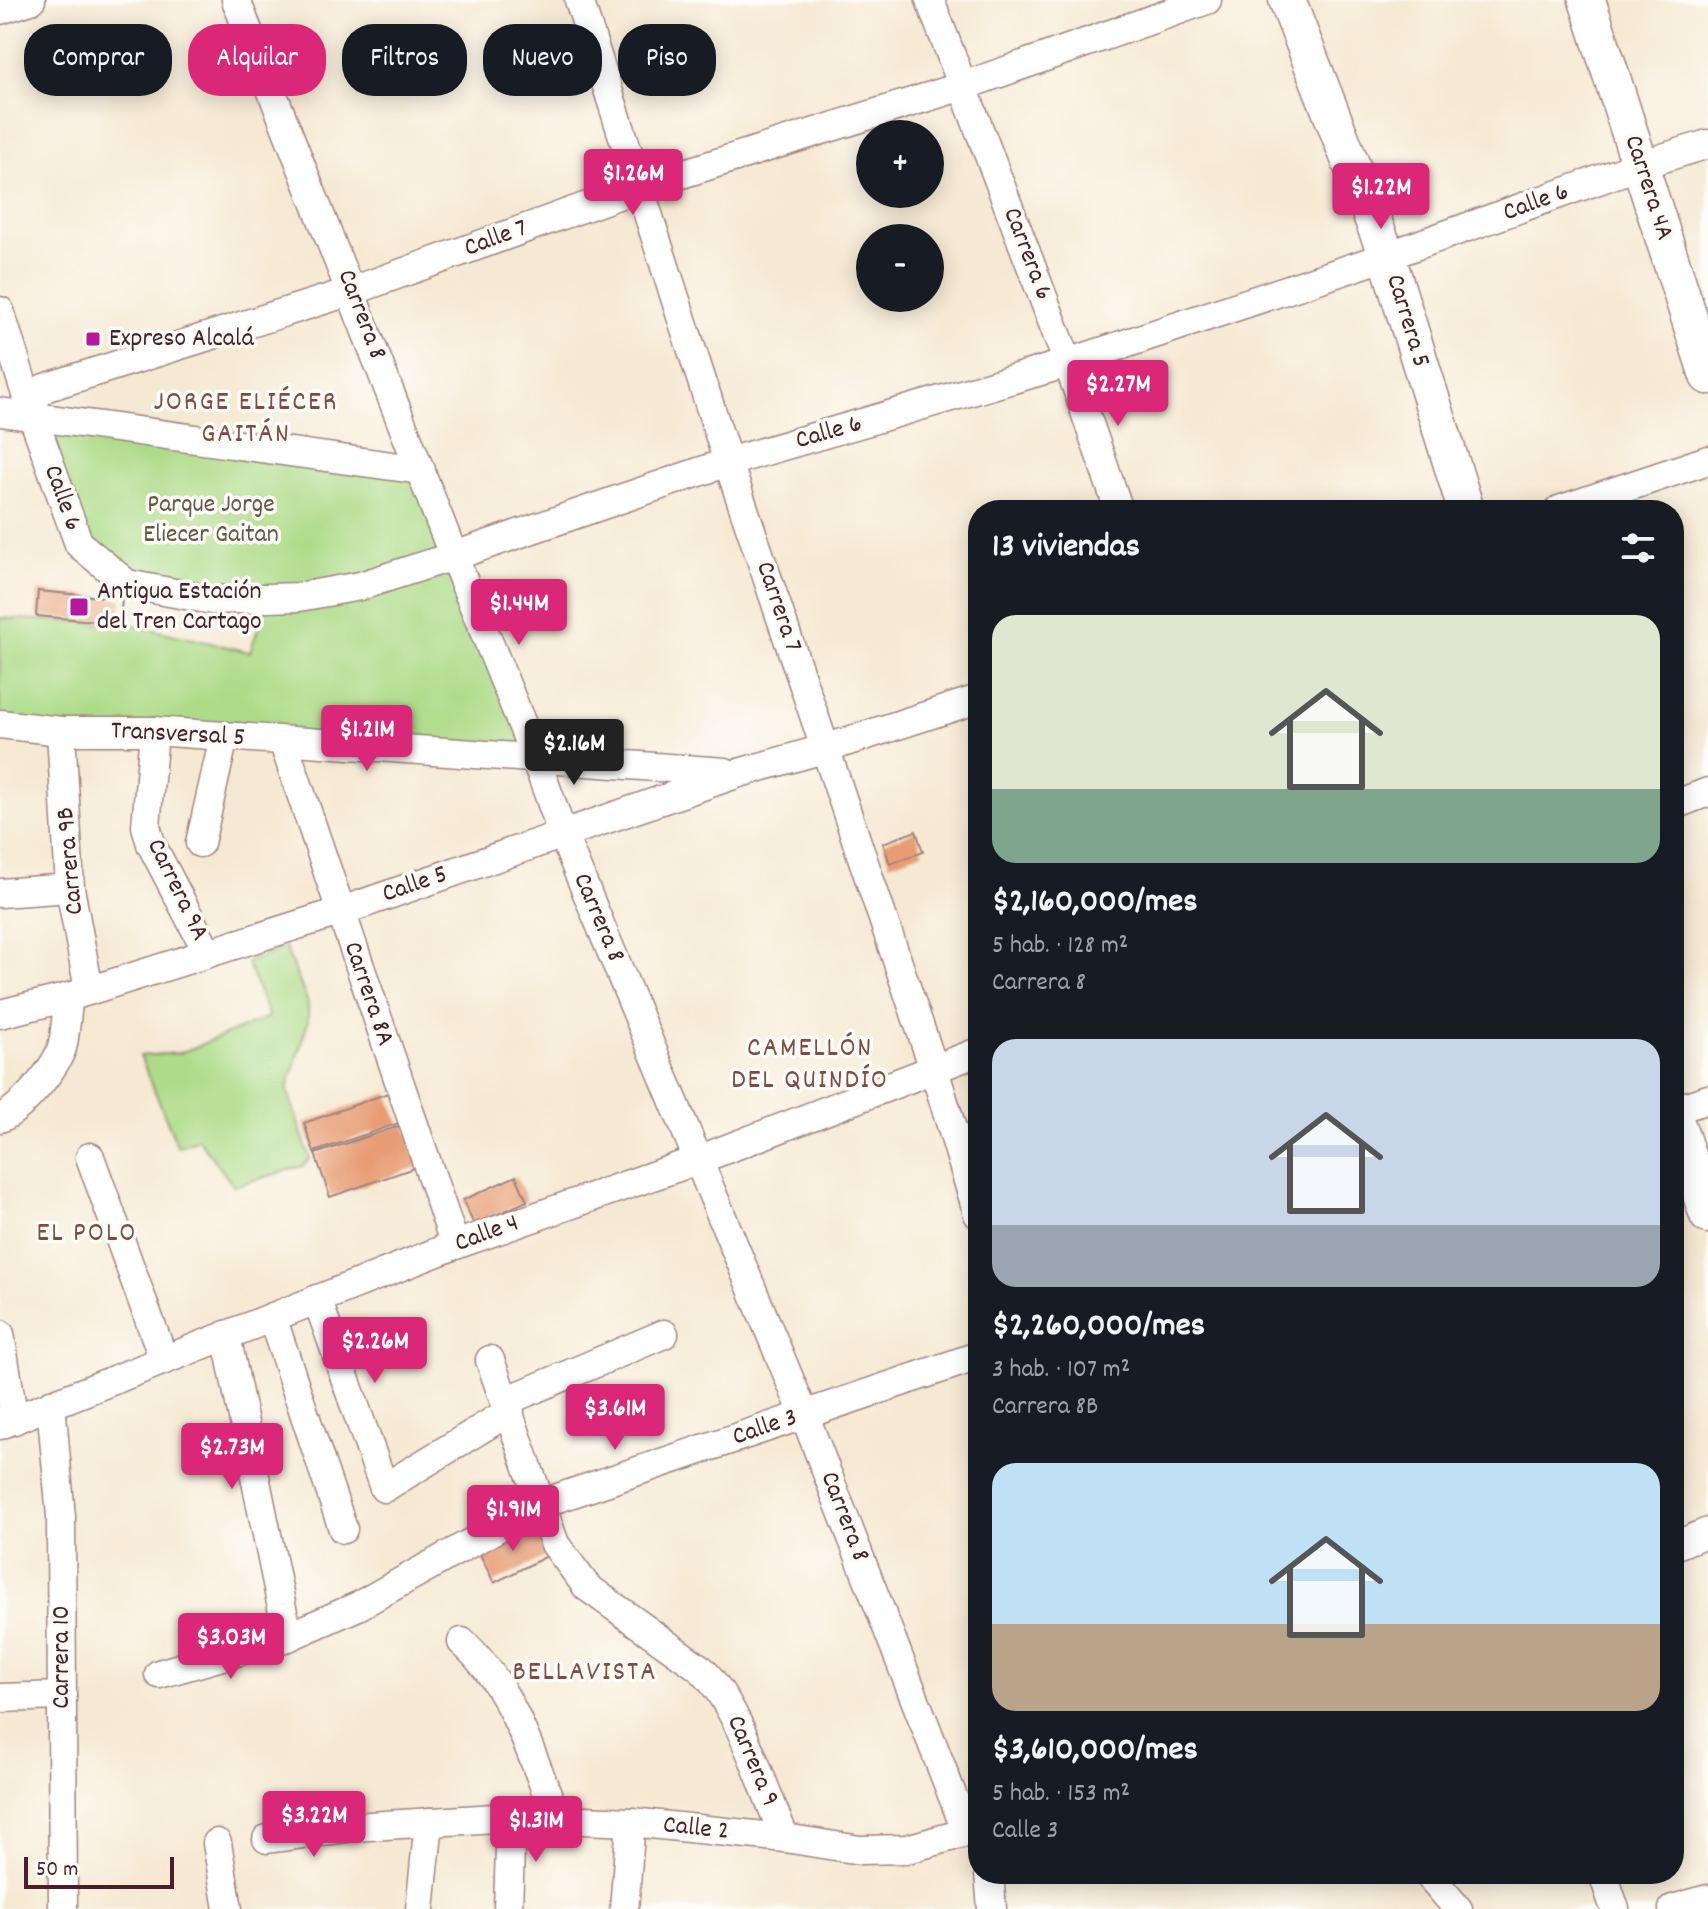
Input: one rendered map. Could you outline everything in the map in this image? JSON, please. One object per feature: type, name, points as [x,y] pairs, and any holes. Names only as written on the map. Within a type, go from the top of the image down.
[{"type":"main road","name":"Carrera 5","points":[[1287,0],[1387,256],[1463,500]]},
{"type":"main road","name":"Carrera 4A","points":[[1587,0],[1708,376]]},
{"type":"main road","points":[[1684,1146],[1708,1215]]},
{"type":"street","points":[[0,10],[31,0]]},
{"type":"street","name":"Carrera 8","points":[[236,0],[454,556],[537,757],[562,833],[804,1414],[968,1821]]},
{"type":"street","name":"Carrera 7","points":[[579,0],[728,462],[827,748],[968,1181]]},
{"type":"street","name":"Carrera 6","points":[[930,0],[1068,363],[1116,500]]},
{"type":"street","name":"Calle 7","points":[[33,417],[33,400],[44,388],[352,291],[640,187],[963,86],[1207,0]]},
{"type":"street","name":"Calle 6","points":[[33,417],[79,544],[127,584],[212,600],[299,597],[360,586],[728,462],[1068,363],[1708,144]]},
{"type":"street","points":[[0,311],[33,417]]},
{"type":"street","points":[[0,412],[421,470]]},
{"type":"street","points":[[1589,500],[1708,460]]},
{"type":"street","name":"Calle 5","points":[[0,1014],[79,994],[339,912],[739,773],[968,702]]},
{"type":"street","name":"Transversal 5","points":[[0,724],[61,731],[154,731],[739,773]]},
{"type":"street","name":"Carrera 9B","points":[[0,1118],[12,1113],[40,1083],[61,1049],[79,994],[61,731]]},
{"type":"street","name":"Carrera 9A","points":[[154,731],[146,826],[151,844],[208,953]]},
{"type":"street","points":[[200,843],[224,737]]},
{"type":"street","name":"Carrera 8A","points":[[283,741],[455,1245]]},
{"type":"street","points":[[1684,801],[1708,792]]},
{"type":"street","points":[[0,893],[70,888]]},
{"type":"street","name":"Calle 4","points":[[7,1422],[455,1245],[698,1160],[968,1056]]},
{"type":"street","points":[[1684,1107],[1708,1099]]},
{"type":"street","points":[[90,1157],[164,1360]]},
{"type":"street","points":[[317,1299],[384,1488],[508,1406],[664,1334]]},
{"type":"street","points":[[272,1317],[343,1529]]},
{"type":"street","points":[[0,1334],[7,1422]]},
{"type":"street","points":[[226,1335],[288,1637]]},
{"type":"street","name":"Calle 3","points":[[159,1674],[288,1637],[358,1606],[540,1504],[968,1359]]},
{"type":"street","points":[[490,1360],[540,1504]]},
{"type":"street","name":"Carrera 10","points":[[51,1404],[61,1517],[63,1909]]},
{"type":"street","name":"Carrera 9","points":[[540,1504],[555,1544],[587,1587],[701,1669],[717,1684],[733,1713],[785,1838]]},
{"type":"street","points":[[1684,1542],[1708,1532]]},
{"type":"street","points":[[462,1642],[482,1660],[502,1690],[557,1819]]},
{"type":"street","points":[[0,1698],[62,1696]]},
{"type":"street","points":[[508,1909],[511,1817]]},
{"type":"street","name":"Calle 2","points":[[267,1839],[354,1827],[511,1817],[631,1822],[785,1838],[860,1850],[907,1849],[968,1832]]},
{"type":"street","points":[[420,1909],[429,1822]]},
{"type":"street","points":[[624,1909],[631,1822]]},
{"type":"street","points":[[217,1843],[223,1908]]},
{"type":"street","points":[[990,1884],[992,1909]]},
{"type":"street","points":[[1437,1884],[1458,1909]]},
{"type":"street","points":[[1606,1884],[1615,1909]]},
{"type":"street","points":[[1673,1909],[1708,1899]]},
{"type":"green space","name":"Parque Jorge Eliecer Gaitan","points":[[33,417],[421,470],[530,756],[0,724],[0,618],[132,625],[250,652],[268,599],[127,584],[79,544]]},
{"type":"green space","points":[[285,947],[308,1003],[308,1022],[287,1089],[310,1159],[303,1166],[234,1186],[198,1139],[178,1147],[140,1056],[180,1053],[269,1017],[247,963]]},
{"type":"building","name":"Antigua Estación del Tren Cartago","points":[[38,591],[122,599],[120,623],[36,616]]},
{"type":"building","points":[[916,831],[923,852],[890,864],[883,843]]},
{"type":"building","points":[[388,1093],[399,1123],[314,1152],[304,1123]]},
{"type":"building","points":[[405,1124],[420,1166],[330,1197],[315,1154]]},
{"type":"building","points":[[516,1176],[527,1201],[474,1225],[463,1200]]},
{"type":"building","points":[[533,1523],[549,1555],[494,1583],[478,1550]]},
{"type":"place","name":"Expreso Alcalá","points":[[93,339]]},
{"type":"place","name":"Antigua Estación del Tren Cartago","points":[[79,607]]},
{"type":"district","name":"JORGE ELIÉCER GAITÁN","points":[[246,420]]},
{"type":"district","name":"CAMELLÓN DEL QUINDÍO","points":[[810,1066]]},
{"type":"district","name":"EL POLO","points":[[87,1235]]},
{"type":"district","name":"BELLAVISTA","points":[[585,1674]]}]
